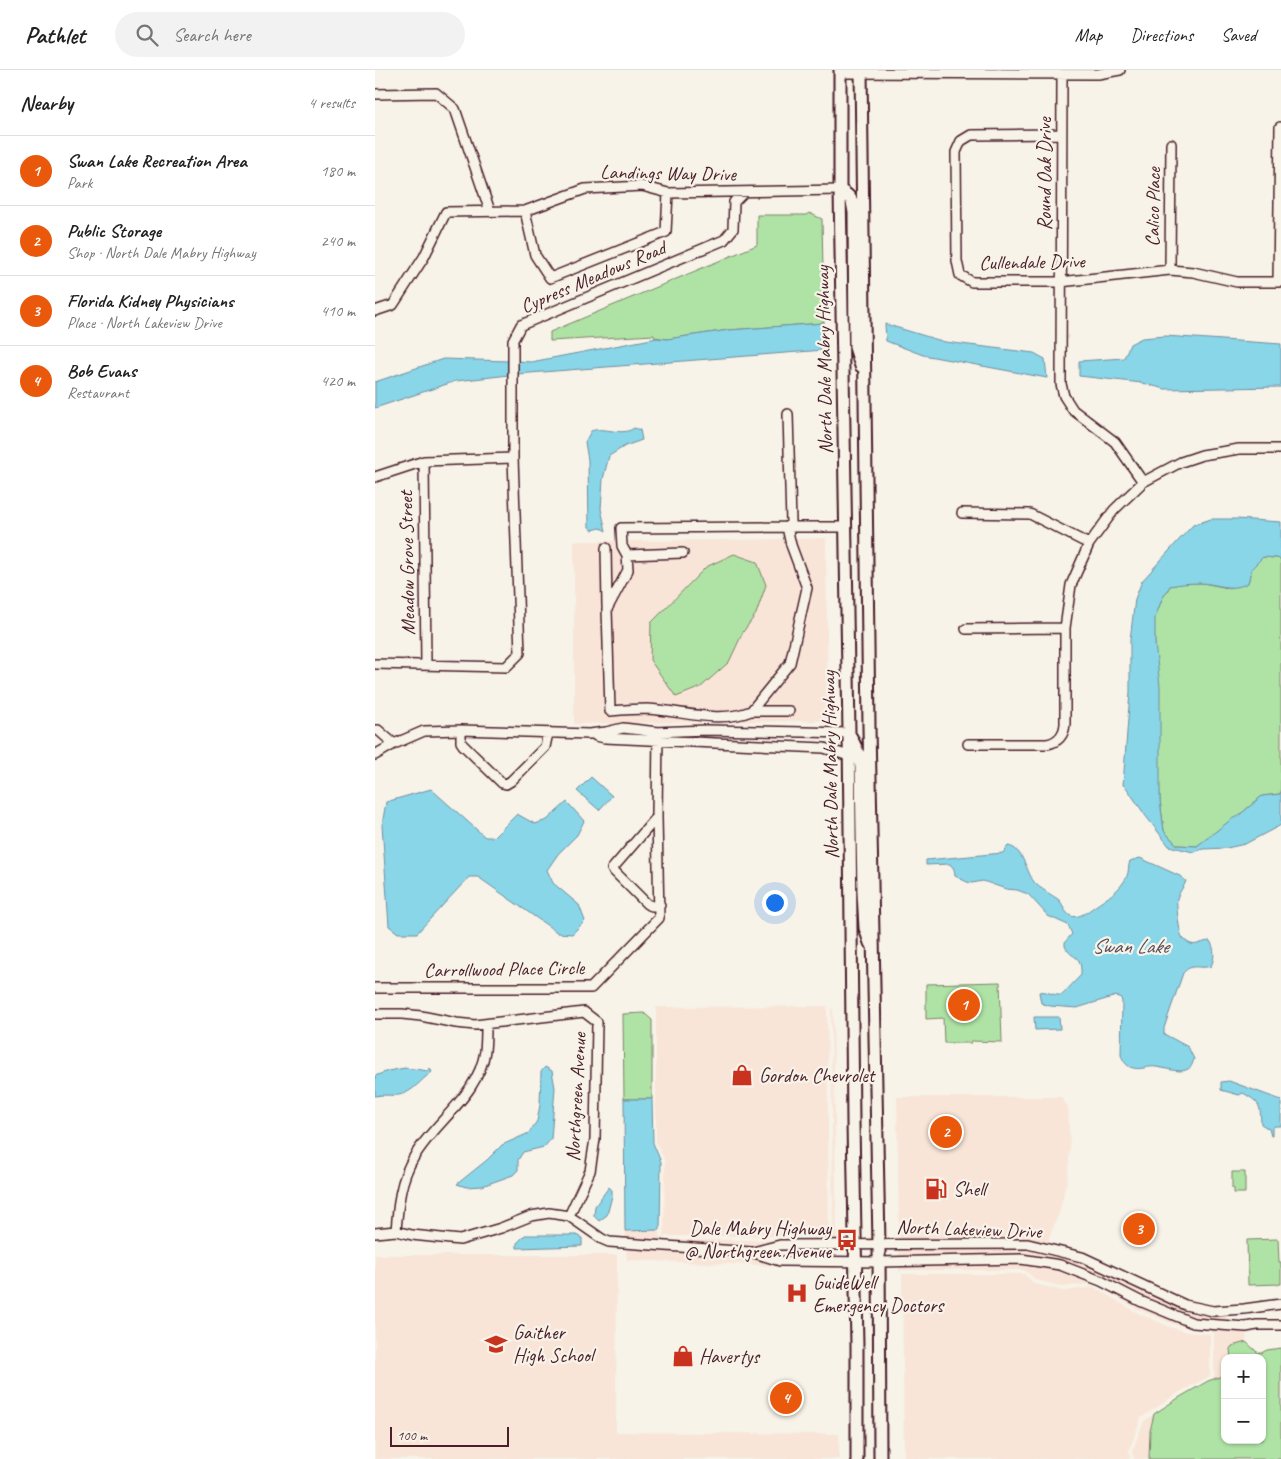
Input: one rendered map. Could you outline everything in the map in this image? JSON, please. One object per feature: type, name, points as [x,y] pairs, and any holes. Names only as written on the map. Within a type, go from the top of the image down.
[{"type":"main road","name":"North Dale Mabry Highway","points":[[840,71],[839,190],[849,733],[857,1459]]},
{"type":"main road","name":"North Dale Mabry Highway","points":[[861,72],[879,1244],[880,1459]]},
{"type":"main road","points":[[839,190],[848,195],[852,200],[854,213],[855,347],[865,379]]},
{"type":"main road","points":[[849,733],[859,754],[861,767],[865,928],[874,954]]},
{"type":"street","points":[[840,71],[1098,74],[1120,70]]},
{"type":"street","name":"Round Oak Drive","points":[[1062,74],[1061,384],[1064,396],[1073,410],[1115,442],[1143,482]]},
{"type":"street","points":[[375,94],[436,93],[455,109],[490,211]]},
{"type":"street","points":[[1280,127],[1280,282]]},
{"type":"street","name":"Cullendale Drive","points":[[1061,134],[971,135],[961,141],[956,152],[957,261],[960,276],[972,282],[1060,282],[1169,270],[1193,272],[1237,282],[1280,282]]},
{"type":"street","name":"Calico Place","points":[[1169,270],[1171,144]]},
{"type":"street","name":"Landings Way Drive","points":[[375,311],[393,305],[424,258],[446,212],[525,211],[585,189],[642,186],[668,193],[839,190]]},
{"type":"street","name":"Cypress Meadows Road","points":[[375,664],[506,667],[520,653],[513,458],[513,340],[521,325],[724,240],[733,229],[734,202],[744,192]]},
{"type":"street","points":[[525,211],[535,256],[550,278],[667,232],[668,193]]},
{"type":"street","points":[[787,527],[791,522],[788,414]]},
{"type":"street","points":[[967,744],[1047,744],[1055,742],[1061,736],[1065,724],[1065,628],[1071,585],[1089,544],[1114,510],[1143,482],[1181,462],[1202,455],[1239,449],[1281,449]]},
{"type":"street","points":[[375,477],[424,461],[513,458]]},
{"type":"street","name":"Meadow Grove Street","points":[[424,461],[426,665]]},
{"type":"street","points":[[962,513],[1030,514],[1089,544]]},
{"type":"street","points":[[751,711],[790,664],[807,588],[791,545],[787,527]]},
{"type":"street","points":[[607,609],[628,570],[627,554],[622,546],[621,528],[845,527]]},
{"type":"street","points":[[606,548],[609,711],[648,709],[707,716],[740,715],[751,711],[789,711]]},
{"type":"street","points":[[627,554],[683,553]]},
{"type":"street","points":[[966,629],[1065,628]]},
{"type":"street","points":[[707,716],[709,742]]},
{"type":"street","points":[[375,755],[394,744],[424,731],[461,730],[589,734],[623,728],[658,736],[709,742],[824,748],[849,756]]},
{"type":"street","points":[[375,730],[378,730],[394,744]]},
{"type":"street","points":[[461,730],[461,742],[463,745],[502,783],[506,784],[545,747],[549,733]]},
{"type":"street","points":[[589,734],[605,738],[658,736],[707,730],[849,733]]},
{"type":"street","points":[[773,731],[773,744]]},
{"type":"street","name":"Carrollwood Place Circle","points":[[375,988],[591,988],[659,918],[658,736]]},
{"type":"street","points":[[657,817],[612,869],[647,904],[652,906],[660,905]]},
{"type":"street","name":"Northgreen Avenue","points":[[375,1014],[411,1015],[475,1025],[584,1012],[597,1022],[595,1139],[590,1171],[569,1216]]},
{"type":"street","points":[[396,1231],[399,1198],[407,1169],[414,1156],[474,1081],[485,1051],[486,1024]]},
{"type":"street","points":[[375,1233],[396,1231],[412,1235],[460,1240],[501,1228],[540,1213],[554,1213],[569,1216],[609,1242],[751,1252],[780,1261],[855,1262]]},
{"type":"street","points":[[751,1252],[780,1245],[854,1244]]},
{"type":"street","name":"North Lakeview Drive","points":[[854,1244],[1027,1244],[1082,1257],[1185,1305],[1213,1311],[1244,1310],[1281,1304]]},
{"type":"street","name":"North Lakeview Drive","points":[[855,1262],[1021,1259],[1060,1265],[1101,1281],[1140,1301],[1193,1323],[1246,1327],[1281,1325]]},
{"type":"street","points":[[1229,1310],[1232,1326]]},
{"type":"shaded area","points":[[826,538],[828,721],[711,722],[740,720],[752,715],[793,715],[792,706],[761,706],[794,665],[811,589],[794,539]]},
{"type":"shaded area","points":[[785,539],[803,589],[786,661],[749,707],[739,711],[707,712],[649,705],[613,706],[612,610],[631,572],[632,559],[687,557],[687,548],[629,550],[626,541]],"holes":[[[756,614],[743,632],[651,623]]]},
{"type":"shaded area","points":[[574,541],[617,541],[618,549],[624,556],[624,569],[611,593],[610,544],[602,544],[605,711],[610,715],[648,714],[703,720],[703,722],[574,724]]},
{"type":"shaded area","name":"Gordon Chevrolet","points":[[827,1006],[829,1232],[806,1236],[664,1236],[665,1161],[656,1143],[656,1007]]},
{"type":"shaded area","points":[[831,1009],[833,1009],[837,1240],[806,1240],[832,1235],[833,1232]]},
{"type":"shaded area","points":[[897,1097],[1061,1097],[1068,1107],[1070,1147],[1068,1176],[1059,1213],[1049,1238],[1049,1244],[1027,1240],[899,1240]]},
{"type":"shaded area","points":[[660,1230],[661,1237],[664,1240],[780,1240],[752,1247],[669,1242],[668,1251],[751,1257],[780,1265],[837,1266],[837,1268],[627,1260],[625,1231]]},
{"type":"shaded area","points":[[899,1249],[1027,1249],[1064,1257],[1081,1261],[1184,1309],[1226,1317],[1227,1321],[1194,1319],[1142,1297],[1102,1276],[1058,1259],[1021,1254],[899,1257]]},
{"type":"shaded area","name":"Gaither High School","points":[[375,1255],[617,1255],[616,1432],[839,1434],[839,1459],[375,1459]]},
{"type":"shaded area","points":[[1021,1263],[1059,1269],[1094,1283],[1064,1287],[1036,1280],[1024,1270],[902,1270],[899,1272],[899,1266]]},
{"type":"shaded area","points":[[902,1274],[1024,1274],[1035,1284],[1064,1291],[1094,1287],[1136,1312],[1170,1327],[1187,1332],[1210,1334],[1210,1376],[1178,1393],[1141,1418],[1129,1451],[1130,1459],[904,1459]]},
{"type":"shaded area","points":[[1094,1283],[1191,1327],[1230,1332],[1247,1332],[1246,1342],[1231,1346],[1231,1354],[1221,1354],[1221,1376],[1208,1381],[1214,1376],[1214,1334],[1212,1331],[1188,1328],[1137,1309]]},
{"type":"shaded area","points":[[1154,1414],[1150,1431],[1149,1459],[1134,1459],[1132,1451],[1144,1421]]},
{"type":"green space","points":[[809,213],[822,219],[824,323],[729,330],[667,339],[654,337],[654,335],[550,341],[550,332],[757,245],[757,215],[806,215]]},
{"type":"green space","points":[[734,554],[757,562],[766,585],[756,614],[743,632],[729,662],[701,687],[676,697],[650,660],[651,623],[706,567]]},
{"type":"green space","points":[[1263,557],[1281,559],[1281,792],[1280,794],[1262,796],[1197,846],[1177,845],[1164,831],[1160,800],[1154,618],[1170,586],[1184,583],[1203,583],[1228,588],[1248,583],[1252,568]]},
{"type":"green space","points":[[1000,982],[1002,1042],[971,1041],[971,1043],[944,1043],[943,1018],[926,1019],[926,984]]},
{"type":"green space","points":[[644,1013],[652,1020],[652,1099],[624,1099],[623,1014]]},
{"type":"green space","points":[[1232,1172],[1245,1172],[1245,1193],[1234,1193],[1234,1188],[1232,1188]]},
{"type":"green space","points":[[1278,1239],[1281,1284],[1248,1285],[1247,1240]]},
{"type":"green space","points":[[1246,1342],[1257,1352],[1261,1353],[1281,1348],[1281,1459],[1149,1459],[1150,1431],[1154,1414],[1208,1381],[1221,1376],[1221,1444],[1266,1444],[1266,1354],[1231,1354],[1232,1346]]},
{"type":"water","points":[[824,323],[824,350],[517,374],[517,361],[531,362],[657,338],[667,339],[729,330]]},
{"type":"water","points":[[885,324],[945,342],[1034,353],[1045,359],[1047,378],[923,355],[886,341]]},
{"type":"water","points":[[1165,336],[1281,344],[1281,387],[1165,389],[1142,383],[1079,376],[1079,361],[1124,358],[1130,344],[1142,338]]},
{"type":"water","points":[[443,359],[509,361],[509,375],[456,381],[375,408],[375,382]]},
{"type":"water","points":[[634,428],[640,430],[642,440],[625,446],[609,456],[603,479],[601,509],[606,531],[601,528],[592,530],[589,527],[588,460],[585,442],[591,431],[624,432]]},
{"type":"water","points":[[1211,519],[1281,522],[1281,559],[1263,557],[1252,568],[1248,583],[1242,586],[1231,587],[1201,583],[1174,585],[1170,586],[1162,599],[1155,618],[1155,643],[1160,686],[1160,800],[1164,831],[1177,845],[1197,846],[1262,796],[1280,794],[1281,792],[1281,825],[1245,844],[1193,852],[1169,846],[1123,785],[1130,692],[1130,640],[1135,599],[1142,581],[1193,525]]},
{"type":"water","points":[[591,777],[612,796],[599,810],[577,791]]},
{"type":"water","points":[[431,789],[485,837],[494,837],[517,814],[535,824],[547,820],[567,802],[584,821],[577,835],[558,854],[547,870],[553,883],[579,905],[585,921],[572,934],[558,933],[478,877],[469,877],[417,933],[398,933],[389,926],[382,825],[386,802]]},
{"type":"water","name":"Swan Lake","points":[[1008,846],[1021,855],[1034,882],[1059,900],[1067,913],[1074,917],[1084,913],[1117,890],[1127,876],[1130,861],[1140,858],[1182,877],[1186,881],[1177,898],[1178,918],[1182,937],[1191,944],[1210,941],[1214,954],[1211,966],[1193,967],[1183,973],[1164,1028],[1164,1034],[1188,1047],[1194,1059],[1189,1068],[1184,1071],[1153,1067],[1138,1069],[1127,1065],[1121,1055],[1121,998],[1116,996],[1077,1008],[1050,1006],[1041,1003],[1039,992],[1062,995],[1081,975],[1081,968],[1078,960],[1065,946],[1065,942],[1072,934],[1068,925],[1048,916],[1028,894],[983,881],[967,882],[955,876],[954,869],[950,864],[926,865],[926,860],[1003,853]]},
{"type":"water","points":[[1034,1017],[1059,1017],[1060,1029],[1035,1030]]},
{"type":"water","points":[[545,1067],[552,1071],[555,1088],[551,1139],[544,1147],[523,1152],[518,1160],[518,1170],[513,1175],[482,1186],[466,1187],[457,1184],[487,1160],[502,1145],[529,1133],[537,1121],[540,1105],[541,1072]]},
{"type":"water","points":[[405,1068],[427,1071],[430,1068],[432,1072],[413,1089],[404,1093],[375,1096],[375,1076]]},
{"type":"water","points":[[1229,1081],[1281,1100],[1281,1126],[1272,1128],[1272,1136],[1269,1129],[1261,1124],[1260,1108],[1253,1099],[1243,1093],[1239,1095],[1221,1090],[1221,1082]]},
{"type":"water","points":[[624,1099],[652,1099],[653,1143],[661,1162],[660,1230],[625,1231]]},
{"type":"water","points":[[609,1187],[612,1190],[612,1196],[607,1215],[599,1221],[594,1216],[595,1206]]},
{"type":"water","points":[[525,1235],[576,1235],[582,1238],[582,1246],[517,1248],[517,1243]]},
{"type":"place","name":"Swan Lake Recreation Area","points":[[964,1005]]},
{"type":"place","name":"Gordon Chevrolet","points":[[742,1075]]},
{"type":"place","name":"Public Storage","points":[[946,1132]]},
{"type":"place","name":"Shell","points":[[936,1189]]},
{"type":"place","name":"Florida Kidney Physicians","points":[[1139,1229]]},
{"type":"place","name":"Dale Mabry Highway @ Northgreen Avenue","points":[[847,1240]]},
{"type":"place","name":"GuideWell Emergency Doctors","points":[[797,1293]]},
{"type":"place","name":"Gaither High School","points":[[496,1344]]},
{"type":"place","name":"Havertys","points":[[683,1356]]},
{"type":"place","name":"Bob Evans","points":[[786,1398]]}]
